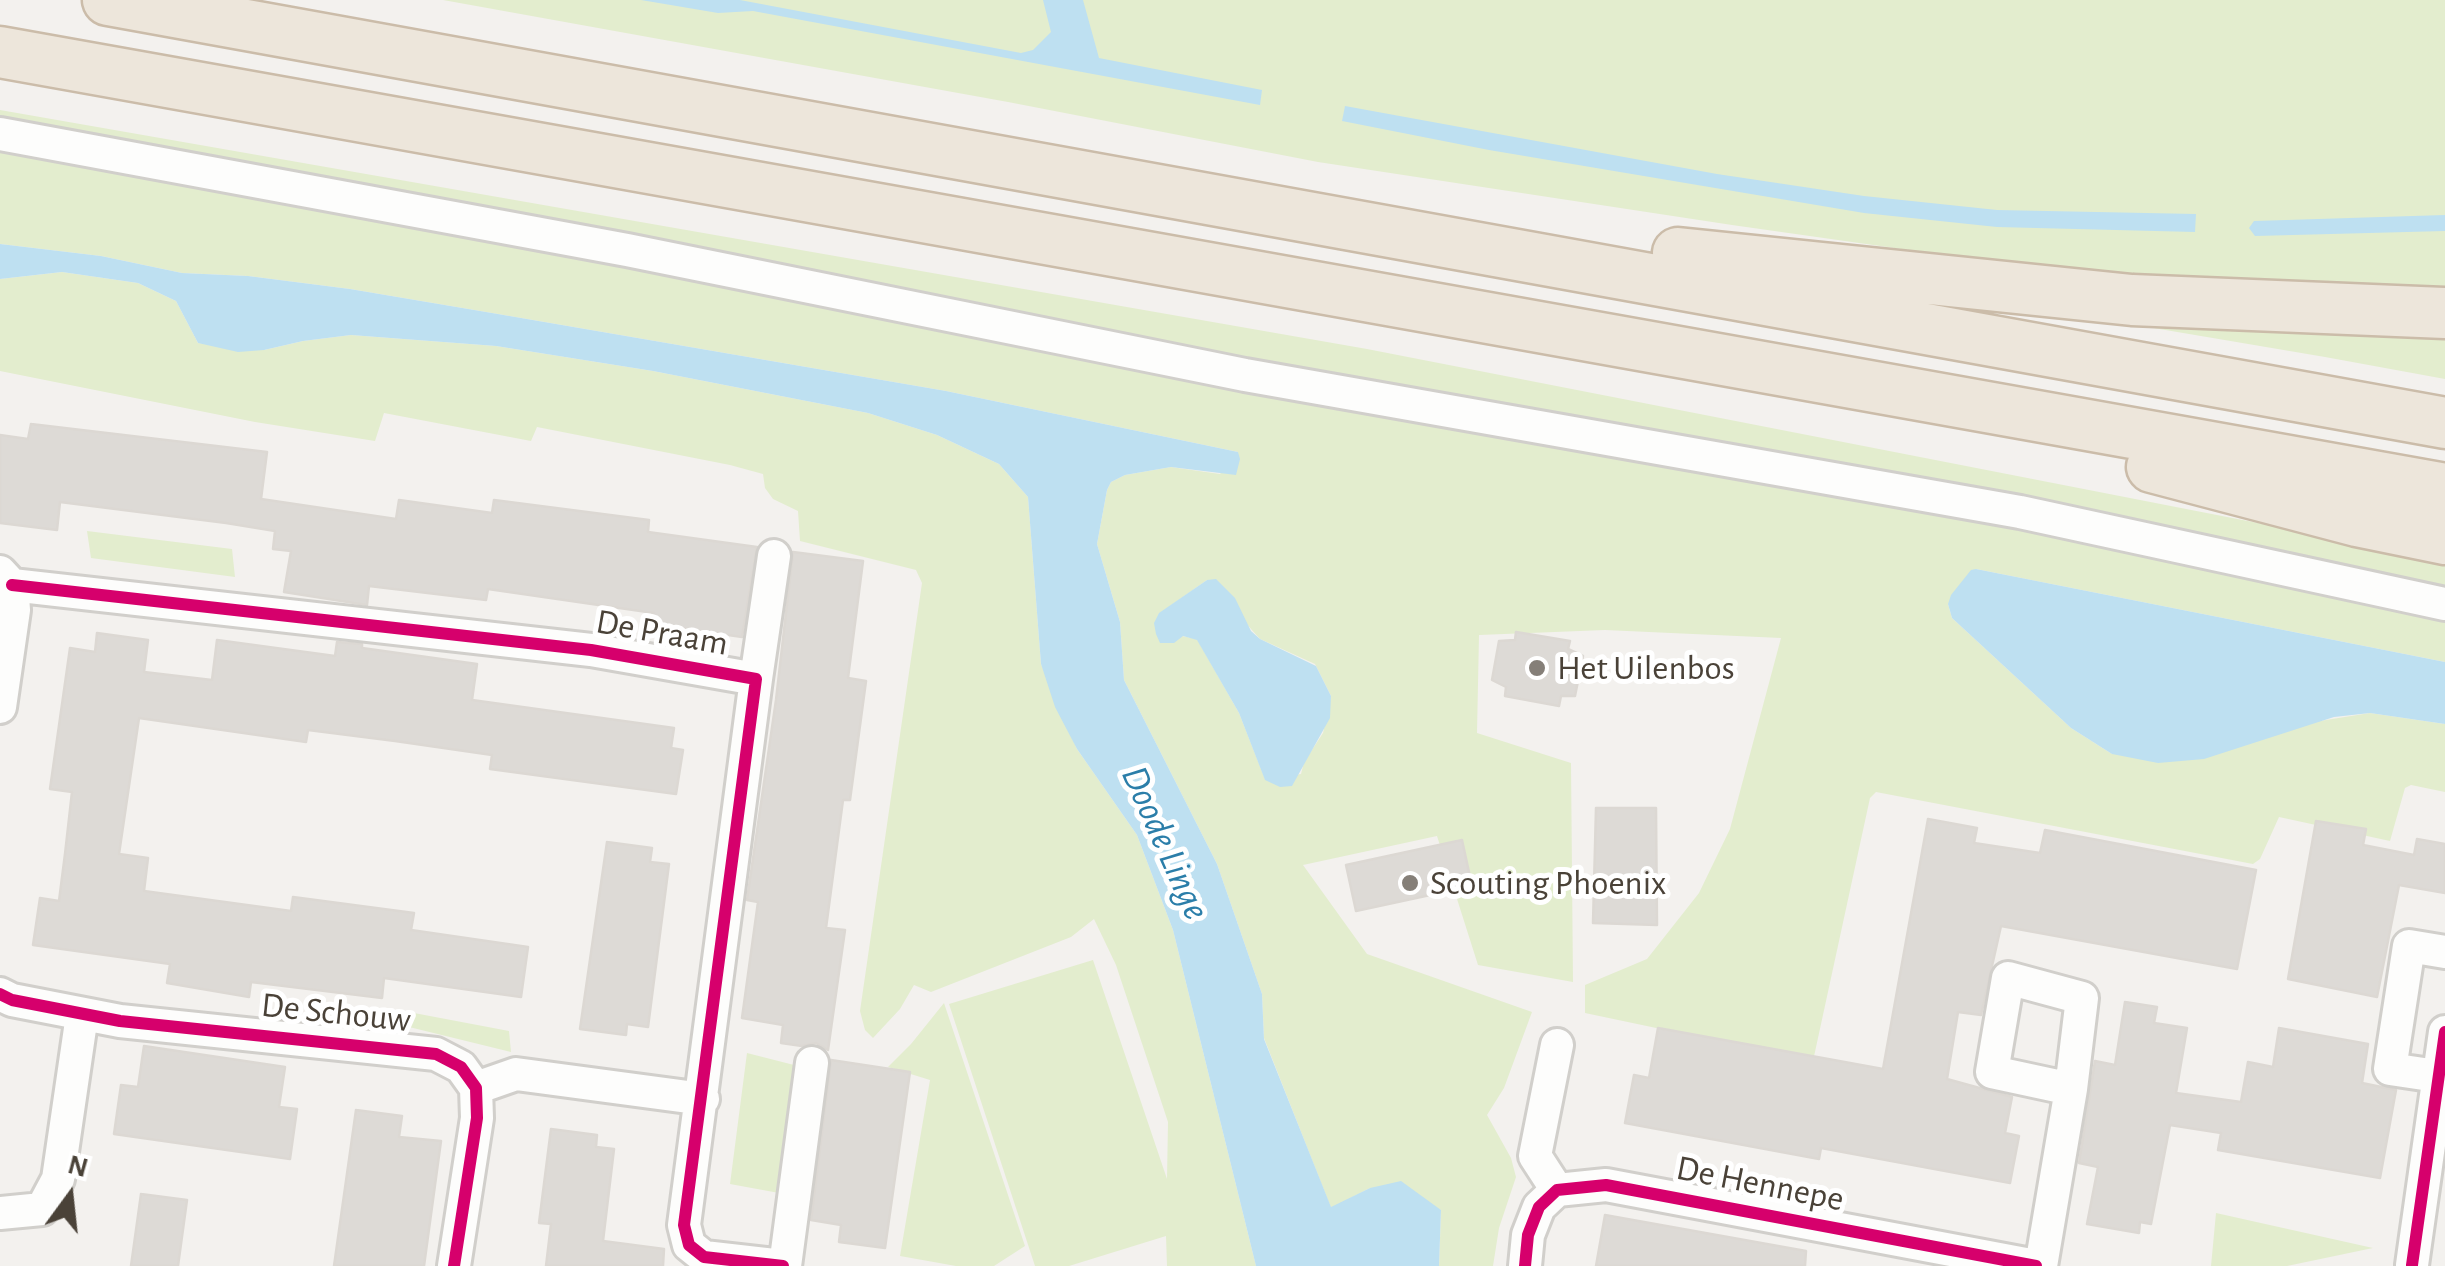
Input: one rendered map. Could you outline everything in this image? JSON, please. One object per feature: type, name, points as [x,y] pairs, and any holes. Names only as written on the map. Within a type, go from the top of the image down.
[{"type":"highway","points":[[108,0],[2445,423]]},
{"type":"highway","points":[[0,52],[2445,489]]},
{"type":"highway","points":[[1348,222],[2132,300],[2445,314]]},
{"type":"highway","points":[[1789,372],[2357,520],[2445,539]]},
{"type":"street","points":[[0,134],[628,250],[1245,375],[2020,512],[2445,604]]},
{"type":"street","name":"De Praam","points":[[774,556],[684,1225],[689,1245],[704,1256],[784,1266],[812,1063]]},
{"type":"street","points":[[0,707],[14,610],[6,578]]},
{"type":"street","name":"De Praam","points":[[6,578],[591,650],[756,680]]},
{"type":"street","points":[[2437,1076],[2390,1068],[2409,946],[2445,952]]},
{"type":"street","name":"De Schouw","points":[[0,994],[82,1015],[436,1054],[461,1066],[476,1088]]},
{"type":"street","points":[[0,1213],[42,1209],[58,1179],[82,1015]]},
{"type":"street","points":[[2422,1266],[2410,1265],[2445,1032]]},
{"type":"street","points":[[1525,1266],[1528,1236],[1538,1207],[1557,1190],[1535,1156],[1557,1044]]},
{"type":"street","points":[[454,1266],[476,1118],[476,1088],[516,1074],[703,1099]]},
{"type":"street","name":"De Hennepe","points":[[1557,1190],[1606,1186],[1881,1252],[2038,1266],[2071,1090]]},
{"type":"green space","points":[[443,0],[2445,0],[2445,289],[2151,278],[1979,260],[1732,225],[1318,162]]},
{"type":"green space","points":[[0,110],[1367,349],[2445,563],[2445,662],[1976,569],[1948,604],[1952,618],[2071,728],[2112,754],[2370,713],[2445,724],[2445,792],[2411,785],[2405,788],[2390,841],[2279,817],[2260,859],[2253,864],[1876,792],[1870,798],[1813,1061],[1585,1013],[1585,985],[1647,959],[1699,893],[1730,829],[1781,638],[1605,630],[1479,635],[1477,733],[1571,763],[1573,982],[1478,965],[1437,836],[1303,865],[1367,954],[1532,1012],[1504,1088],[1487,1115],[1511,1158],[1516,1177],[1499,1228],[1493,1266],[1439,1266],[1441,1210],[1370,1188],[1331,1208],[1264,1038],[1262,994],[1217,864],[1124,680],[1120,622],[1097,544],[1111,482],[1125,475],[1171,467],[1220,474],[1238,452],[946,391],[350,289],[248,276],[182,273],[101,256],[0,244]],"holes":[[[1207,580],[1260,639],[1315,664],[1331,696],[1323,733],[1304,762],[1301,774],[1265,779],[1239,713],[1197,639],[1182,636],[1159,614]]]},
{"type":"green space","points":[[62,272],[138,283],[176,301],[198,343],[264,350],[351,335],[496,346],[653,371],[868,413],[937,435],[999,464],[1028,497],[1041,664],[1077,749],[1137,835],[1173,930],[1256,1266],[1167,1266],[1166,1236],[1069,1266],[1035,1266],[949,1004],[1093,960],[1167,1179],[1168,1122],[1116,965],[1094,919],[1071,937],[931,992],[914,985],[900,1009],[873,1038],[865,1030],[860,1011],[922,583],[916,570],[800,541],[798,511],[773,499],[765,488],[763,474],[730,465],[537,427],[531,441],[384,413],[375,441],[255,422],[0,371],[0,279]]},
{"type":"green space","points":[[2000,302],[2445,323],[2445,379],[2325,357]]},
{"type":"green space","points":[[87,531],[232,549],[235,577],[91,558]]},
{"type":"green space","points":[[944,1003],[1025,1246],[994,1266],[956,1266],[900,1256],[930,1080],[888,1067]]},
{"type":"green space","points":[[414,1013],[509,1031],[511,1052],[405,1026]]},
{"type":"green space","points":[[747,1053],[794,1065],[779,1193],[730,1184]]},
{"type":"green space","points":[[2216,1213],[2373,1248],[2287,1266],[2211,1266]]},
{"type":"water","points":[[641,0],[740,0],[1021,53],[1033,50],[1051,32],[1043,0],[1083,0],[1099,58],[1262,90],[1260,105],[753,11],[718,13]]},
{"type":"water","points":[[1345,106],[1717,174],[1864,196],[1997,210],[2196,214],[2195,232],[1997,227],[1864,213],[1489,150],[1342,121]]},
{"type":"water","points":[[2445,215],[2445,231],[2255,236],[2249,228],[2254,221]]},
{"type":"water","name":"Doode Linge","points":[[0,244],[101,256],[182,273],[248,276],[350,289],[946,391],[1238,452],[1236,475],[1171,467],[1125,475],[1111,482],[1107,490],[1097,544],[1120,622],[1124,680],[1217,864],[1262,994],[1264,1039],[1331,1207],[1370,1188],[1401,1181],[1441,1210],[1439,1266],[1256,1266],[1173,930],[1137,835],[1077,749],[1055,707],[1041,664],[1028,497],[999,464],[937,435],[868,413],[653,371],[496,346],[351,335],[238,352],[198,343],[176,301],[138,283],[62,272],[0,279]]},
{"type":"water","points":[[1976,569],[2445,662],[2445,724],[2370,713],[2334,717],[2204,759],[2158,763],[2112,754],[2071,728],[1952,618],[1948,604],[1951,595]]},
{"type":"water","points":[[1216,579],[1235,598],[1251,631],[1316,666],[1331,696],[1330,718],[1292,786],[1280,787],[1265,780],[1239,713],[1197,640],[1183,636],[1174,643],[1160,643],[1156,634],[1154,623],[1159,613],[1207,580]]},
{"type":"building","points":[[31,424],[267,452],[261,499],[396,519],[399,500],[492,513],[494,500],[649,520],[648,532],[757,547],[742,637],[652,624],[654,613],[488,589],[486,600],[369,586],[367,605],[284,592],[291,551],[273,549],[275,531],[226,523],[60,502],[57,530],[0,523],[0,435],[28,439]]},
{"type":"building","points":[[793,552],[863,561],[848,678],[866,681],[850,800],[843,800],[826,928],[845,930],[828,1050],[816,1043],[781,1043],[783,1025],[742,1018],[758,902],[747,900]]},
{"type":"building","name":"Het Uilenbos","points":[[1516,632],[1570,641],[1568,649],[1583,656],[1575,696],[1561,696],[1559,706],[1505,696],[1506,687],[1492,680],[1499,641],[1515,640]]},
{"type":"building","points":[[97,633],[148,640],[144,672],[212,680],[217,640],[335,656],[337,642],[362,644],[362,648],[477,664],[472,700],[674,728],[671,748],[683,750],[676,794],[490,769],[492,755],[395,741],[308,730],[306,742],[139,718],[119,854],[148,858],[144,891],[291,911],[293,897],[414,913],[411,930],[528,947],[521,997],[384,978],[382,998],[251,982],[249,997],[167,983],[170,964],[33,945],[40,898],[59,901],[65,854],[72,792],[50,789],[70,648],[95,652]]},
{"type":"building","points":[[1596,808],[1656,808],[1657,925],[1593,923]]},
{"type":"building","points":[[1928,819],[1977,828],[1974,843],[2040,853],[2045,830],[2256,870],[2237,969],[2001,926],[1981,1015],[1958,1012],[1947,1079],[2012,1097],[2005,1133],[2019,1136],[2010,1183],[1821,1148],[1819,1159],[1625,1123],[1634,1075],[1649,1078],[1658,1028],[1883,1069]]},
{"type":"building","points":[[2316,821],[2366,829],[2363,845],[2414,855],[2417,839],[2445,844],[2445,893],[2399,885],[2377,997],[2288,979]]},
{"type":"building","points":[[1462,840],[1472,886],[1356,911],[1346,865]]},
{"type":"building","points":[[607,842],[652,848],[650,862],[669,864],[648,1027],[627,1024],[626,1035],[580,1029]]},
{"type":"building","points":[[2125,1002],[2157,1007],[2154,1023],[2187,1028],[2176,1093],[2241,1102],[2248,1062],[2273,1067],[2279,1028],[2368,1044],[2362,1083],[2396,1090],[2380,1178],[2218,1150],[2221,1133],[2170,1125],[2151,1224],[2140,1222],[2139,1233],[2087,1224],[2098,1167],[2079,1163],[2095,1061],[2115,1065]]},
{"type":"building","points":[[144,1046],[285,1067],[279,1107],[297,1109],[290,1159],[114,1134],[121,1085],[138,1087]]},
{"type":"building","points":[[831,1060],[910,1072],[885,1248],[839,1242],[841,1225],[811,1220]]},
{"type":"building","points":[[356,1110],[402,1116],[399,1137],[441,1141],[424,1266],[334,1266]]},
{"type":"building","points":[[551,1129],[597,1135],[596,1147],[614,1149],[603,1241],[664,1249],[663,1266],[546,1266],[551,1224],[539,1223]]},
{"type":"building","points":[[141,1194],[187,1200],[178,1266],[131,1266]]},
{"type":"building","points":[[1605,1215],[1806,1251],[1805,1266],[1596,1266]]},
{"type":"cycle path","points":[[12,585],[591,650],[756,679],[684,1225],[689,1245],[704,1257],[783,1266]]},
{"type":"cycle path","points":[[0,994],[12,1000],[120,1021],[436,1054],[461,1067],[476,1088],[477,1118],[454,1266]]},
{"type":"cycle path","points":[[2412,1265],[2445,1032]]},
{"type":"cycle path","points":[[1525,1266],[1528,1235],[1539,1207],[1557,1190],[1606,1185],[2036,1266]]},
{"type":"place","name":"Het Uilenbos","points":[[1537,668]]},
{"type":"place","name":"Scouting Phoenix","points":[[1410,883]]}]
